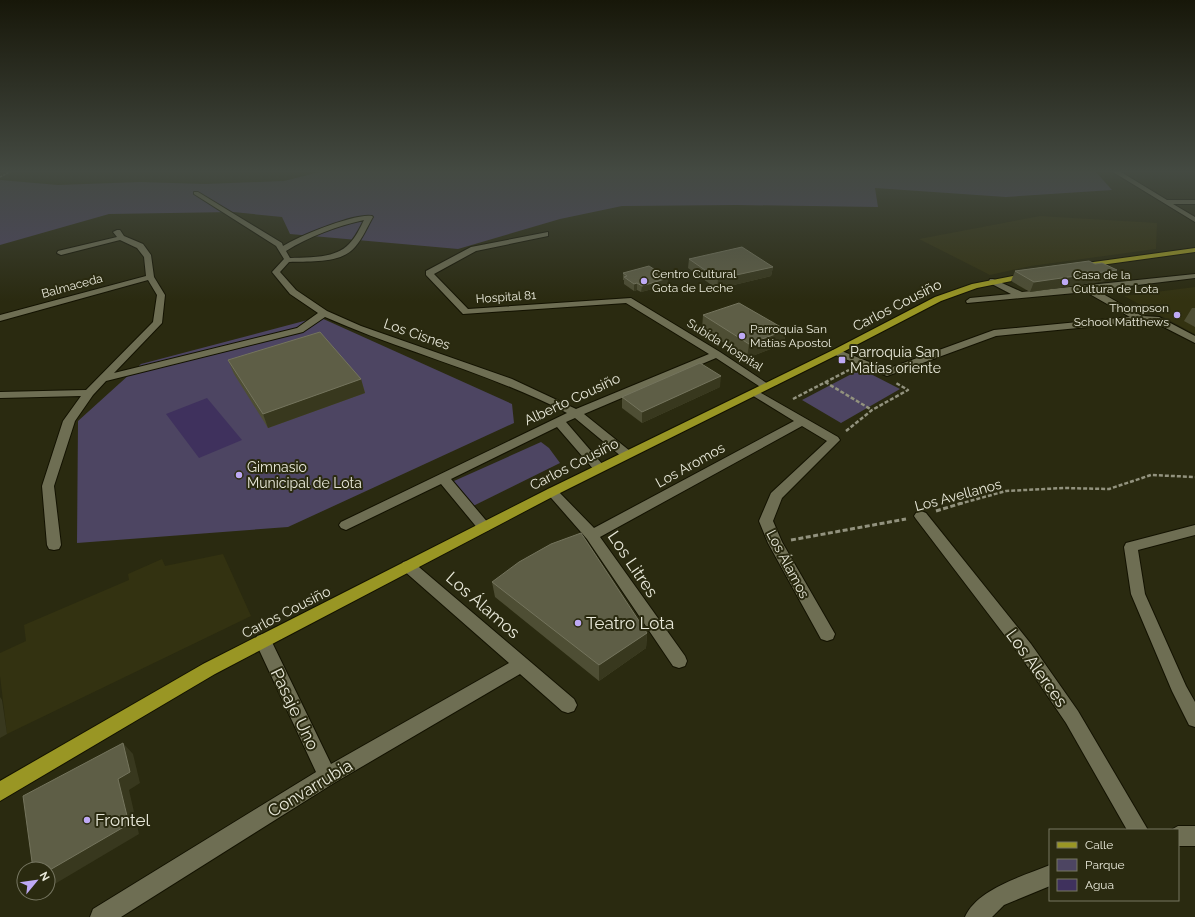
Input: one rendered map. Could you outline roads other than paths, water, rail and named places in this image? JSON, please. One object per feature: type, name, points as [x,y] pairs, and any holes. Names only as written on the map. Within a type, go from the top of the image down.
[{"type":"main road","points":[[1066,268],[1195,250]]},
{"type":"main road","name":"Carlos Cousiño","points":[[0,792],[172,689],[484,526],[626,454],[836,352],[938,299],[993,281],[1038,273]]},
{"type":"street","points":[[231,215],[279,245],[287,260],[337,255],[351,247],[370,217],[349,221],[291,244],[282,250]]},
{"type":"street","points":[[1186,215],[1195,220]]},
{"type":"street","name":"Hospital 81","points":[[545,234],[474,249],[430,273],[466,312],[628,300]]},
{"type":"street","points":[[54,545],[48,486],[69,421],[89,393],[157,323],[161,295],[150,277],[148,257],[140,246],[119,235],[61,253]]},
{"type":"street","name":"Los Cisnes","points":[[287,260],[276,272],[293,292],[324,313],[358,328],[508,381],[576,413],[626,454]]},
{"type":"street","points":[[970,301],[1195,276]]},
{"type":"street","name":"Balmaceda","points":[[0,318],[150,277]]},
{"type":"street","points":[[993,281],[1020,295]]},
{"type":"street","points":[[1087,289],[1140,320]]},
{"type":"street","name":"Subida Hospital","points":[[628,300],[717,354],[766,386]]},
{"type":"street","points":[[102,379],[300,330],[324,313]]},
{"type":"street","points":[[836,352],[888,373],[994,333],[1156,319],[1195,340]]},
{"type":"street","name":"Alberto Cousiño","points":[[346,525],[576,413],[717,354]]},
{"type":"street","points":[[754,392],[802,421]]},
{"type":"street","points":[[0,395],[89,393]]},
{"type":"street","name":"Los Álamos","points":[[802,421],[834,440],[776,496],[766,521],[775,543],[827,634]]},
{"type":"street","name":"Los Aromos","points":[[592,535],[802,421]]},
{"type":"street","points":[[559,422],[599,468]]},
{"type":"street","points":[[443,478],[484,526]]},
{"type":"street","name":"Los Litres","points":[[552,492],[592,535],[678,661]]},
{"type":"street","name":"Los Alerces","points":[[921,516],[1025,649],[1072,717],[1137,829]]},
{"type":"street","points":[[1195,530],[1131,547],[1138,594],[1180,691],[1195,719]]},
{"type":"street","name":"Los Álamos","points":[[408,566],[568,705]]},
{"type":"street","name":"Pasaje Uno","points":[[263,641],[327,776]]},
{"type":"street","name":"Convarrubia","points":[[101,917],[327,776],[522,664]]},
{"type":"street","points":[[1179,836],[1195,836]]},
{"type":"street","points":[[976,917],[997,898],[1049,876]]},
{"type":"water","points":[[207,398],[242,440],[199,458],[166,414]]},
{"type":"place","name":"Centro Cultural Gota de Leche","points":[[644,281]]},
{"type":"place","name":"Casa de la Cultura de Lota","points":[[1065,282]]},
{"type":"place","name":"Thompson School Matthews","points":[[1177,315]]},
{"type":"place","name":"Parroquia San Matías Apostol","points":[[742,336]]},
{"type":"place","name":"Parroquia San Matías oriente","points":[[842,360]]},
{"type":"place","name":"Gimnasio Municipal de Lota","points":[[239,475]]},
{"type":"place","name":"Teatro Lota","points":[[578,623]]},
{"type":"place","name":"Frontel","points":[[87,820]]}]
